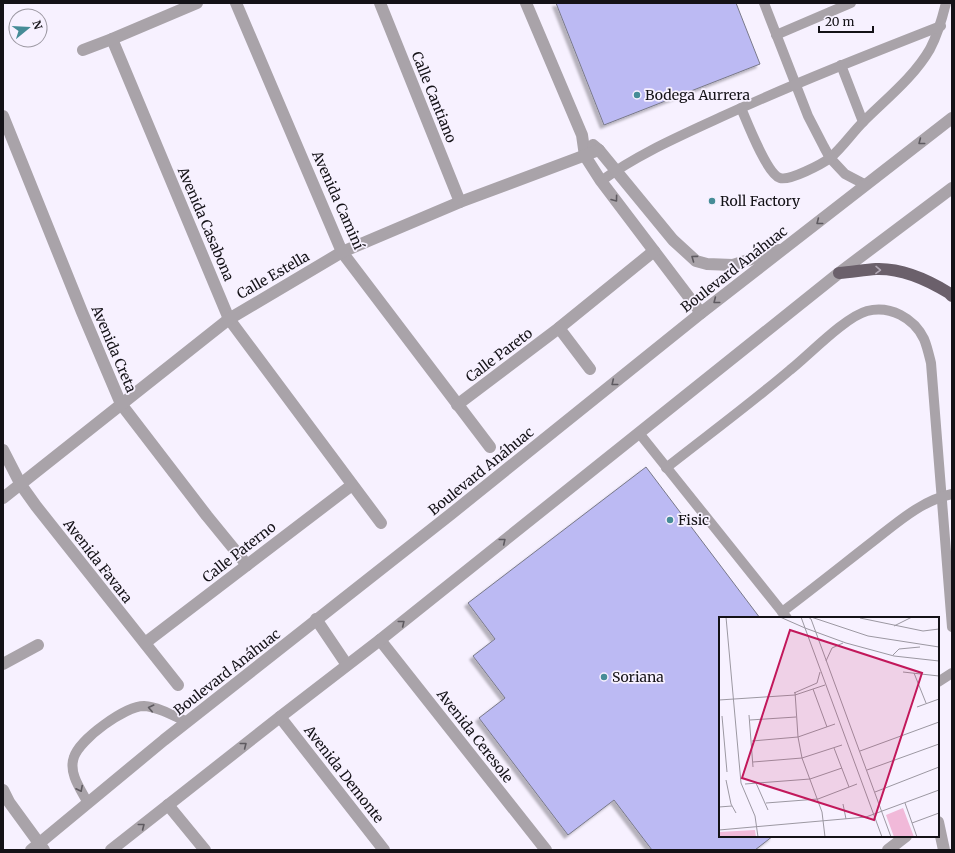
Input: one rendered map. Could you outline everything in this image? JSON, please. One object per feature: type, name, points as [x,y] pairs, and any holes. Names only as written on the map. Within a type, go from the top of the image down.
[{"type":"main road","points":[[839,274],[878,269],[903,272],[929,281],[950,293],[952,296]]},
{"type":"street","points":[[83,50],[198,3]]},
{"type":"street","name":"Avenida Caminí","points":[[236,3],[342,252],[490,447]]},
{"type":"street","name":"Calle Cantiano","points":[[380,3],[460,202]]},
{"type":"street","points":[[526,3],[582,135],[585,156],[601,181],[701,313]]},
{"type":"street","name":"Avenida Casabona","points":[[112,39],[229,319],[381,523]]},
{"type":"street","name":"Avenida Creta","points":[[3,116],[82,312],[121,404],[202,510],[247,565]]},
{"type":"street","name":"Boulevard Anáhuac","points":[[38,848],[88,803],[187,722],[451,514],[701,313],[952,118]]},
{"type":"street","points":[[582,135],[599,150],[673,240],[696,261],[707,264],[733,265],[784,249]]},
{"type":"street","name":"Calle Estella","points":[[3,498],[229,319],[342,252],[460,202],[599,150]]},
{"type":"street","points":[[111,850],[380,640],[839,274],[952,188]]},
{"type":"street","name":"Calle Pareto","points":[[457,405],[559,328],[654,252]]},
{"type":"street","points":[[559,328],[590,369]]},
{"type":"street","name":"Avenida Favara","points":[[3,450],[21,484],[36,506],[178,684]]},
{"type":"street","name":"Calle Paterno","points":[[145,643],[352,485]]},
{"type":"street","points":[[316,619],[347,665]]},
{"type":"street","name":"Avenida Ceresole","points":[[380,640],[546,850]]},
{"type":"street","points":[[3,664],[38,645]]},
{"type":"street","name":"Avenida Demonte","points":[[280,717],[384,850]]},
{"type":"street","points":[[3,790],[38,848]]},
{"type":"street","points":[[168,805],[206,850]]},
{"type":"street","points":[[939,827],[944,850]]},
{"type":"street","points":[[888,850],[905,837]]},
{"type":"lane","points":[[764,3],[808,116],[830,158],[845,174],[866,185]]},
{"type":"lane","points":[[776,35],[851,3]]},
{"type":"lane","points":[[741,108],[767,164],[776,176],[781,179],[787,179],[804,172],[830,158],[916,68],[930,49],[941,26],[946,3]]},
{"type":"lane","points":[[601,181],[642,155],[741,108],[841,65],[941,26]]},
{"type":"lane","points":[[841,65],[863,122]]},
{"type":"lane","points":[[666,468],[791,370],[854,316],[865,311],[876,310],[888,310],[900,314],[918,328],[925,340],[930,363],[952,626]]},
{"type":"lane","points":[[639,433],[784,615],[900,521],[941,496],[952,494]]},
{"type":"lane","points":[[939,681],[952,673]]},
{"type":"lane","points":[[88,803],[78,786],[74,775],[74,757],[83,743],[103,726],[121,713],[133,708],[144,706],[156,709],[187,722]]},
{"type":"building","name":"Bodega Aurrera","points":[[556,3],[736,3],[760,64],[604,125]]},
{"type":"building","name":"Soriana","points":[[646,467],[759,617],[719,617],[719,837],[772,837],[755,850],[652,850],[614,800],[568,835],[479,718],[505,698],[473,656],[495,639],[468,603]]},
{"type":"place","name":"Bodega Aurrera","points":[[637,95]]},
{"type":"place","name":"Roll Factory","points":[[712,201]]},
{"type":"place","name":"Fisic","points":[[670,520]]},
{"type":"place","name":"Soriana","points":[[604,677]]}]
